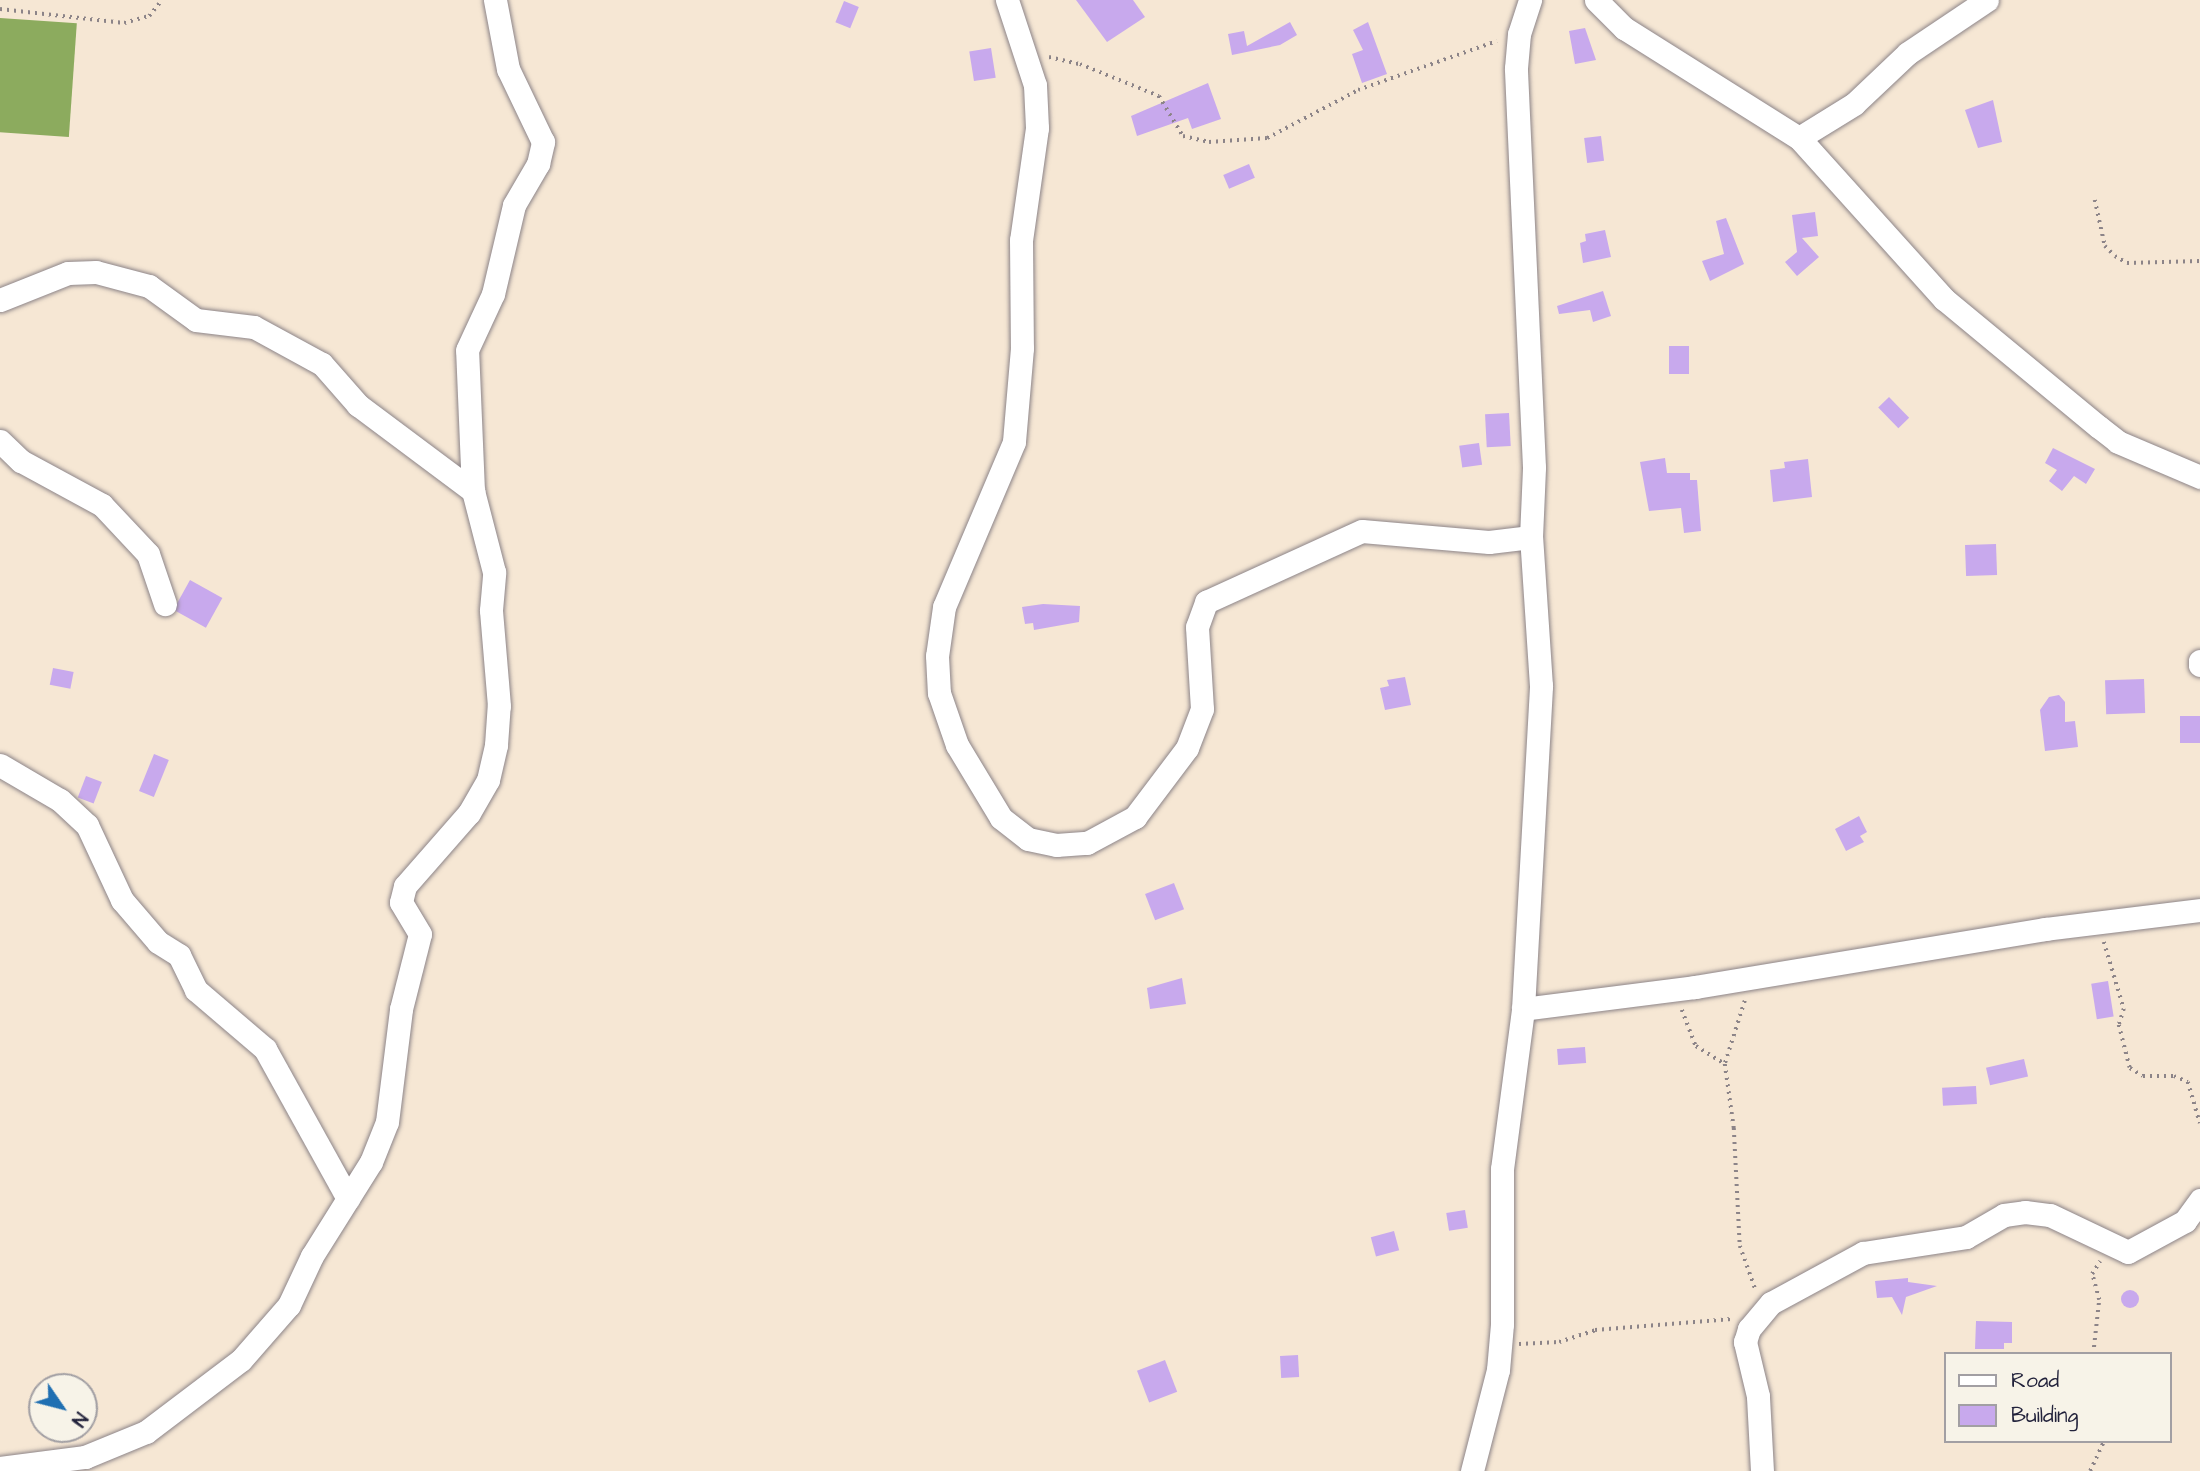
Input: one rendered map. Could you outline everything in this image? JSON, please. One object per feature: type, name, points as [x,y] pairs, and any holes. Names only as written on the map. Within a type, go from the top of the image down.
[{"type":"street","points":[[0,1468],[85,1457],[146,1432],[241,1360],[289,1305],[312,1256],[372,1162],[391,1104],[401,1009],[419,934],[401,902],[405,886],[469,813],[488,780],[496,745],[499,706],[491,610],[494,572],[473,491],[467,350],[493,294],[514,205],[538,164],[543,142],[509,69],[495,0]]},
{"type":"street","points":[[1007,0],[1035,85],[1037,128],[1021,240],[1022,348],[1014,442],[944,607],[937,656],[939,693],[957,745],[1001,818],[1028,839],[1056,845],[1087,843],[1135,817],[1186,748],[1202,709],[1197,627],[1206,602],[1276,574],[1320,547],[1362,531],[1489,542],[1531,537]]},
{"type":"street","points":[[1472,1471],[1500,1345],[1502,1169],[1523,1009],[1541,686],[1531,537],[1534,467],[1517,106],[1519,34],[1530,0]]},
{"type":"street","points":[[1596,0],[1623,28],[1799,138],[1944,299],[2118,442],[2200,477]]},
{"type":"street","points":[[1799,138],[1854,104],[1909,53],[1987,0]]},
{"type":"street","points":[[0,300],[68,273],[96,272],[149,286],[196,320],[254,327],[322,364],[358,405],[473,491]]},
{"type":"street","points":[[0,441],[21,461],[102,505],[148,554],[165,604]]},
{"type":"street","points":[[0,765],[60,800],[87,825],[122,900],[158,942],[179,955],[196,990],[265,1049],[348,1199]]},
{"type":"street","points":[[1523,1009],[1669,991],[2099,922],[2200,910]]},
{"type":"street","points":[[1762,1471],[1758,1396],[1745,1342],[1771,1303],[1863,1253],[1966,1237],[2004,1215],[2050,1215],[2116,1250],[2128,1252],[2162,1237],[2195,1212],[2200,1200]]},
{"type":"path","points":[[0,9],[124,23],[149,16],[162,0]]},
{"type":"path","points":[[1026,52],[1080,64],[1159,96],[1183,136],[1209,142],[1267,138],[1358,90],[1519,34]]},
{"type":"path","points":[[2095,200],[2105,246],[2115,257],[2127,263],[2200,261]]},
{"type":"path","points":[[2099,922],[2124,1009],[2119,1025],[2130,1068],[2143,1076],[2174,1076],[2188,1082],[2200,1124]]},
{"type":"path","points":[[1500,1345],[1559,1342],[1595,1330],[1652,1328],[1698,1318],[1760,1317],[1740,1245],[1734,1128],[1725,1064],[1736,1021],[1758,976]]},
{"type":"path","points":[[1669,991],[1685,1015],[1696,1046],[1725,1064]]},
{"type":"path","points":[[2093,1352],[2099,1300],[2092,1274],[2097,1264],[2116,1250]]},
{"type":"path","points":[[2090,1471],[2103,1443]]},
{"type":"green space","points":[[0,18],[77,23],[69,137],[0,132]]},
{"type":"building","points":[[1076,0],[1133,0],[1145,17],[1107,42]]},
{"type":"building","points":[[844,1],[859,7],[850,28],[835,22]]},
{"type":"building","points":[[1290,22],[1297,35],[1280,45],[1232,55],[1228,34],[1244,31],[1247,46]]},
{"type":"building","points":[[1368,22],[1387,74],[1362,83],[1352,54],[1363,50],[1353,30]]},
{"type":"building","points":[[1585,28],[1596,60],[1575,64],[1569,31]]},
{"type":"building","points":[[991,48],[996,78],[974,81],[969,51]]},
{"type":"building","points":[[1208,83],[1221,119],[1192,129],[1188,118],[1137,136],[1131,116]]},
{"type":"building","points":[[1993,100],[2002,142],[1978,148],[1965,110]]},
{"type":"building","points":[[1601,136],[1604,161],[1587,163],[1584,138]]},
{"type":"building","points":[[1249,164],[1255,178],[1229,189],[1223,175]]},
{"type":"building","points":[[1815,212],[1818,236],[1802,238],[1819,257],[1797,276],[1785,262],[1797,252],[1792,215]]},
{"type":"building","points":[[1726,218],[1744,264],[1710,281],[1702,261],[1724,254],[1716,221]]},
{"type":"building","points":[[1605,230],[1611,257],[1583,263],[1580,243],[1586,241],[1585,234]]},
{"type":"building","points":[[1603,291],[1611,316],[1593,322],[1590,310],[1559,314],[1557,306]]},
{"type":"building","points":[[1669,346],[1689,346],[1689,374],[1669,374]]},
{"type":"building","points":[[1889,397],[1909,418],[1898,428],[1878,407]]},
{"type":"building","points":[[1509,413],[1511,446],[1487,447],[1485,414]]},
{"type":"building","points":[[1479,443],[1482,465],[1462,468],[1459,446]]},
{"type":"building","points":[[2053,448],[2095,469],[2086,484],[2074,476],[2062,491],[2049,481],[2057,470],[2045,463]]},
{"type":"building","points":[[1665,458],[1667,473],[1690,473],[1690,480],[1697,480],[1701,531],[1684,533],[1681,508],[1649,511],[1640,462]]},
{"type":"building","points":[[1808,459],[1812,497],[1773,502],[1770,470],[1785,468],[1784,462]]},
{"type":"building","points":[[1996,544],[1997,575],[1966,576],[1965,545]]},
{"type":"building","points":[[190,580],[222,598],[206,628],[174,610]]},
{"type":"building","points":[[1043,604],[1080,606],[1079,622],[1034,630],[1033,623],[1025,624],[1022,607]]},
{"type":"building","points":[[53,668],[74,672],[70,689],[50,685]]},
{"type":"building","points":[[1405,677],[1411,705],[1385,710],[1380,688],[1389,686],[1387,680]]},
{"type":"building","points":[[2144,679],[2145,713],[2106,714],[2105,680]]},
{"type":"building","points":[[2059,695],[2065,702],[2065,722],[2075,721],[2078,747],[2045,751],[2040,710],[2049,697]]},
{"type":"building","points":[[2180,716],[2200,716],[2200,743],[2180,743]]},
{"type":"building","points":[[154,754],[169,760],[154,797],[139,791]]},
{"type":"building","points":[[86,776],[102,782],[94,804],[78,797]]},
{"type":"building","points":[[1859,816],[1867,832],[1860,836],[1864,842],[1846,851],[1835,829]]},
{"type":"building","points":[[1174,883],[1184,909],[1155,920],[1145,894]]},
{"type":"building","points":[[1182,978],[1186,1004],[1150,1009],[1147,988]]},
{"type":"building","points":[[2108,981],[2114,1017],[2097,1019],[2091,984]]},
{"type":"building","points":[[1585,1047],[1586,1063],[1558,1065],[1557,1049]]},
{"type":"building","points":[[2024,1059],[2028,1077],[1990,1085],[1986,1068]]},
{"type":"building","points":[[1976,1086],[1977,1104],[1943,1106],[1942,1088]]},
{"type":"building","points":[[1465,1210],[1468,1228],[1449,1231],[1446,1213]]},
{"type":"building","points":[[1394,1231],[1399,1250],[1376,1257],[1371,1237]]},
{"type":"building","points":[[1908,1278],[1908,1282],[1937,1286],[1906,1297],[1902,1315],[1892,1297],[1877,1298],[1875,1281]]},
{"type":"building","points":[[2126,1290],[2134,1290],[2139,1299],[2137,1306],[2126,1308],[2121,1303],[2121,1295]]},
{"type":"building","points":[[1976,1321],[2012,1322],[2012,1343],[2004,1343],[2004,1349],[1975,1349]]},
{"type":"building","points":[[1298,1355],[1299,1377],[1281,1378],[1280,1356]]},
{"type":"building","points":[[1165,1360],[1177,1392],[1149,1402],[1137,1371]]}]
